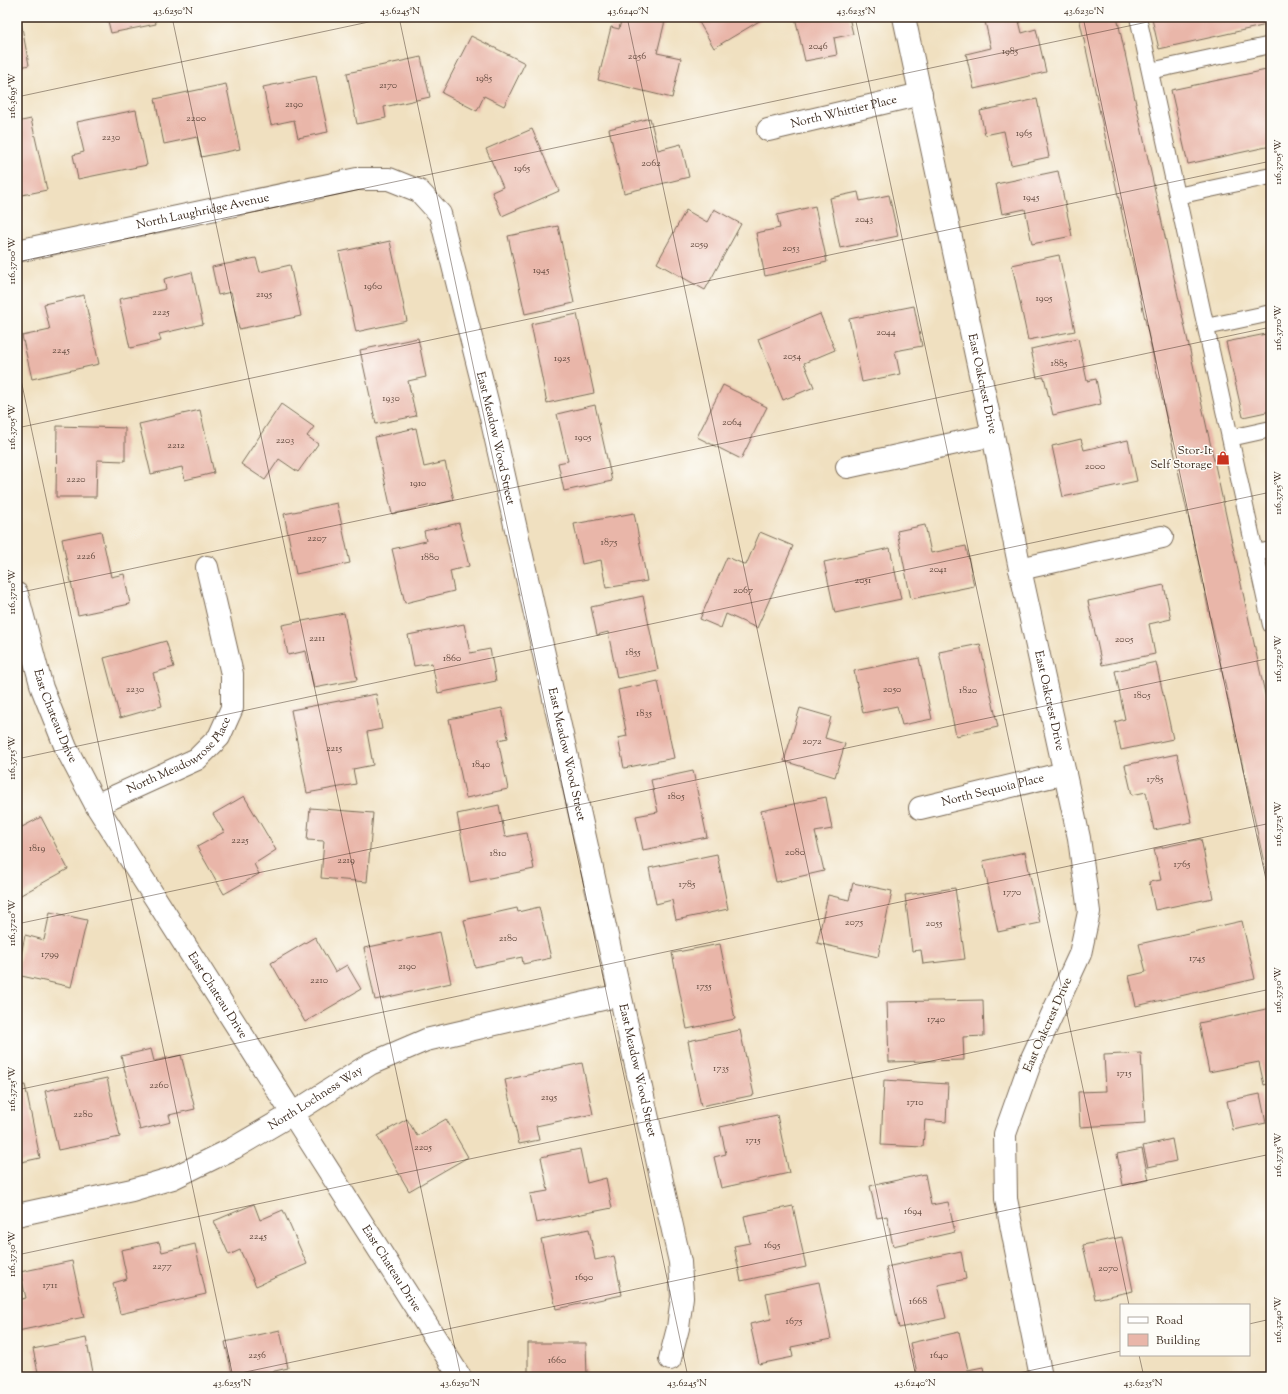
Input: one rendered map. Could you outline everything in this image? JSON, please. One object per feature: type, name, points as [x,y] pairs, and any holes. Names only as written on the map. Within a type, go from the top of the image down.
[{"type":"street","name":"East Oakcrest Drive","points":[[904,17],[1020,569],[1079,838],[1089,912],[1080,954],[1032,1058],[1004,1134],[1006,1199],[1041,1377]]},
{"type":"street","name":"North Whittier Place","points":[[768,130],[920,94]]},
{"type":"street","name":"North Laughridge Avenue","points":[[17,251],[357,179],[389,179]]},
{"type":"street","name":"East Meadow Wood Street","points":[[389,179],[419,191],[440,214],[492,421],[680,1262],[682,1297],[678,1328],[670,1359]]},
{"type":"street","points":[[847,467],[993,435]]},
{"type":"street","points":[[1020,569],[1162,537]]},
{"type":"street","name":"North Meadowrose Place","points":[[96,805],[197,759],[219,736],[232,708],[232,674],[207,567]]},
{"type":"street","name":"East Chateau Drive","points":[[17,594],[42,688],[66,748],[96,805],[460,1377]]},
{"type":"street","name":"North Sequoia Place","points":[[920,808],[1065,773]]},
{"type":"street","name":"North Lochness Way","points":[[17,1215],[132,1190],[173,1178],[234,1148],[292,1114],[370,1064],[426,1040],[620,995]]},
{"type":"lane","points":[[1138,17],[1271,625]]},
{"type":"lane","points":[[1150,71],[1271,45]]},
{"type":"lane","points":[[1177,196],[1271,176]]},
{"type":"lane","points":[[1206,327],[1271,313]]},
{"type":"lane","points":[[1230,438],[1271,429]]},
{"type":"lane","points":[[1255,553],[1271,550]]},
{"type":"building","points":[[17,17],[20,17],[29,65],[17,68]]},
{"type":"building","points":[[107,17],[154,17],[156,24],[111,33]]},
{"type":"building","points":[[622,17],[666,17],[657,53],[681,58],[672,98],[598,80],[611,27],[619,29]]},
{"type":"building","points":[[696,17],[766,17],[714,48]]},
{"type":"building","points":[[795,17],[849,17],[853,34],[834,38],[837,55],[805,61]]},
{"type":"building","points":[[984,17],[1018,17],[1022,33],[1036,29],[1046,72],[974,89],[966,54],[991,48]]},
{"type":"building","points":[[1079,17],[1117,17],[1271,721],[1271,895]]},
{"type":"building","points":[[1161,17],[1271,17],[1271,24],[1159,49],[1152,19]]},
{"type":"building","points":[[471,36],[525,63],[504,106],[484,96],[477,111],[442,93]]},
{"type":"building","points":[[421,57],[430,97],[384,107],[386,118],[357,124],[347,73]]},
{"type":"building","points":[[1271,69],[1271,146],[1188,164],[1171,90]]},
{"type":"building","points":[[316,76],[328,132],[298,138],[294,120],[271,125],[263,87]]},
{"type":"building","points":[[226,84],[240,149],[201,157],[197,137],[164,144],[155,99]]},
{"type":"building","points":[[1037,99],[1049,157],[1011,165],[1004,131],[985,135],[980,111]]},
{"type":"building","points":[[136,110],[147,165],[78,179],[73,155],[84,152],[77,122]]},
{"type":"building","points":[[650,118],[658,150],[681,144],[689,177],[624,193],[609,129]]},
{"type":"building","points":[[31,119],[47,190],[17,196],[17,122]]},
{"type":"building","points":[[532,129],[559,191],[502,216],[492,192],[503,187],[486,149]]},
{"type":"building","points":[[1058,171],[1072,236],[1032,244],[1025,209],[1002,214],[996,184]]},
{"type":"building","points":[[858,192],[860,201],[889,195],[898,236],[840,248],[830,198]]},
{"type":"building","points":[[815,206],[827,262],[765,276],[756,233],[780,228],[777,215]]},
{"type":"building","points":[[714,209],[741,224],[705,290],[657,263],[686,210],[707,222]]},
{"type":"building","points":[[558,226],[574,303],[525,314],[508,236]]},
{"type":"building","points":[[390,241],[407,321],[356,332],[339,252]]},
{"type":"building","points":[[1059,255],[1075,331],[1028,340],[1012,265]]},
{"type":"building","points":[[256,258],[260,272],[290,265],[301,316],[239,329],[231,292],[218,295],[212,267]]},
{"type":"building","points":[[192,272],[203,324],[159,334],[161,341],[130,348],[119,299],[166,289],[164,279]]},
{"type":"building","points":[[84,295],[99,364],[32,379],[22,336],[50,330],[44,304]]},
{"type":"building","points":[[914,306],[922,346],[895,351],[900,374],[862,382],[849,319]]},
{"type":"building","points":[[577,314],[594,393],[547,403],[531,324]]},
{"type":"building","points":[[820,314],[835,350],[804,363],[814,387],[783,400],[758,339]]},
{"type":"building","points":[[1271,333],[1271,411],[1243,417],[1226,342]]},
{"type":"building","points":[[418,338],[426,377],[408,381],[416,416],[376,424],[360,350]]},
{"type":"building","points":[[1078,338],[1087,381],[1096,379],[1101,404],[1053,415],[1044,377],[1037,378],[1031,349]]},
{"type":"building","points":[[723,385],[767,407],[741,459],[697,437]]},
{"type":"building","points":[[281,404],[314,427],[307,436],[318,444],[298,472],[279,459],[265,480],[241,464]]},
{"type":"building","points":[[595,405],[612,481],[564,491],[558,463],[568,461],[557,414]]},
{"type":"building","points":[[200,410],[214,473],[185,480],[182,467],[151,474],[139,424]]},
{"type":"building","points":[[57,426],[125,428],[125,461],[97,460],[96,497],[56,497]]},
{"type":"building","points":[[416,428],[424,467],[445,462],[454,500],[392,514],[375,437]]},
{"type":"building","points":[[1081,439],[1084,450],[1128,440],[1137,481],[1063,497],[1052,446]]},
{"type":"building","points":[[337,503],[350,563],[296,574],[284,514]]},
{"type":"building","points":[[634,513],[647,581],[606,588],[601,560],[582,564],[574,524]]},
{"type":"building","points":[[459,523],[469,566],[450,571],[454,591],[405,603],[392,549],[426,541],[424,531]]},
{"type":"building","points":[[925,525],[931,553],[966,546],[974,586],[911,599],[897,531]]},
{"type":"building","points":[[101,531],[111,577],[124,574],[130,604],[78,615],[62,539]]},
{"type":"building","points":[[760,532],[793,546],[757,628],[726,614],[721,628],[700,619],[727,557],[746,565]]},
{"type":"building","points":[[890,548],[901,599],[835,613],[824,562]]},
{"type":"building","points":[[1164,585],[1171,619],[1149,624],[1155,654],[1102,665],[1088,601]]},
{"type":"building","points":[[643,596],[658,670],[617,678],[608,632],[597,635],[591,607]]},
{"type":"building","points":[[344,613],[357,680],[314,688],[306,651],[288,655],[282,625]]},
{"type":"building","points":[[464,624],[470,653],[490,649],[496,681],[438,693],[432,663],[414,666],[408,635]]},
{"type":"building","points":[[166,641],[174,667],[153,673],[162,706],[120,718],[104,658]]},
{"type":"building","points":[[980,644],[998,727],[956,736],[939,652]]},
{"type":"building","points":[[919,658],[932,719],[902,725],[897,706],[863,713],[854,671]]},
{"type":"building","points":[[1156,662],[1173,739],[1121,750],[1115,722],[1125,719],[1115,671]]},
{"type":"building","points":[[658,681],[674,758],[624,768],[618,738],[627,736],[618,690]]},
{"type":"building","points":[[376,694],[382,729],[367,732],[373,765],[353,769],[356,784],[307,793],[291,710]]},
{"type":"building","points":[[502,708],[508,738],[498,740],[508,789],[466,798],[449,719]]},
{"type":"building","points":[[800,708],[831,717],[825,738],[845,744],[835,777],[784,761]]},
{"type":"building","points":[[1177,754],[1192,822],[1154,830],[1146,792],[1132,795],[1125,765]]},
{"type":"building","points":[[693,771],[707,837],[643,850],[636,816],[658,812],[651,780]]},
{"type":"building","points":[[244,796],[276,850],[254,864],[259,874],[224,894],[197,847],[224,832],[213,814]]},
{"type":"building","points":[[826,797],[832,829],[815,832],[824,871],[776,882],[761,811]]},
{"type":"building","points":[[499,805],[505,837],[527,833],[534,869],[470,882],[457,814]]},
{"type":"building","points":[[310,808],[373,813],[367,882],[321,878],[324,841],[307,840]]},
{"type":"building","points":[[17,817],[22,827],[41,817],[68,869],[19,896],[17,892]]},
{"type":"building","points":[[1201,839],[1213,898],[1155,910],[1149,882],[1161,880],[1154,849]]},
{"type":"building","points":[[1025,852],[1040,923],[998,932],[983,861]]},
{"type":"building","points":[[717,854],[728,909],[676,920],[672,900],[656,904],[649,868]]},
{"type":"building","points":[[853,883],[892,891],[878,957],[817,943],[828,895],[849,900]]},
{"type":"building","points":[[955,888],[965,959],[923,964],[921,950],[912,951],[905,895]]},
{"type":"building","points":[[539,907],[551,958],[523,964],[522,957],[475,967],[464,920],[517,908],[518,912]]},
{"type":"building","points":[[50,912],[87,920],[71,987],[17,975],[25,935],[44,940]]},
{"type":"building","points":[[1242,921],[1255,979],[1136,1006],[1129,976],[1146,972],[1139,944]]},
{"type":"building","points":[[440,932],[451,983],[375,1000],[364,948]]},
{"type":"building","points":[[315,937],[335,972],[347,965],[361,989],[305,1022],[271,963]]},
{"type":"building","points":[[720,944],[735,1019],[687,1029],[672,953]]},
{"type":"building","points":[[983,1000],[984,1036],[963,1037],[964,1060],[889,1062],[887,1002]]},
{"type":"building","points":[[1271,1008],[1271,1083],[1264,1085],[1259,1062],[1209,1072],[1199,1023]]},
{"type":"building","points":[[740,1030],[754,1095],[701,1106],[688,1041]]},
{"type":"building","points":[[151,1049],[154,1061],[181,1055],[195,1109],[169,1115],[171,1122],[140,1130],[121,1056]]},
{"type":"building","points":[[1141,1053],[1145,1123],[1080,1127],[1078,1092],[1106,1091],[1104,1055]]},
{"type":"building","points":[[582,1063],[593,1114],[536,1126],[539,1140],[519,1144],[505,1080]]},
{"type":"building","points":[[107,1078],[120,1137],[58,1150],[45,1091]]},
{"type":"building","points":[[884,1080],[948,1084],[946,1122],[925,1120],[923,1147],[881,1145]]},
{"type":"building","points":[[25,1085],[40,1158],[17,1163],[17,1086]]},
{"type":"building","points":[[1260,1094],[1266,1123],[1233,1130],[1227,1101]]},
{"type":"building","points":[[777,1115],[789,1173],[721,1188],[714,1157],[726,1154],[720,1127]]},
{"type":"building","points":[[407,1119],[417,1136],[446,1119],[468,1157],[409,1191],[377,1136]]},
{"type":"building","points":[[1172,1139],[1176,1161],[1148,1167],[1143,1146]]},
{"type":"building","points":[[580,1149],[587,1183],[606,1178],[612,1208],[536,1223],[530,1194],[548,1191],[541,1157]]},
{"type":"building","points":[[1142,1149],[1149,1180],[1123,1185],[1117,1154]]},
{"type":"building","points":[[925,1174],[931,1205],[948,1202],[955,1232],[893,1246],[887,1216],[877,1218],[870,1186]]},
{"type":"building","points":[[254,1204],[260,1220],[283,1210],[307,1264],[256,1286],[240,1250],[229,1255],[214,1221]]},
{"type":"building","points":[[793,1206],[806,1267],[741,1281],[734,1246],[750,1243],[744,1216]]},
{"type":"building","points":[[589,1229],[595,1260],[614,1256],[622,1295],[556,1309],[541,1239]]},
{"type":"building","points":[[1122,1237],[1133,1291],[1095,1299],[1083,1245]]},
{"type":"building","points":[[159,1242],[162,1252],[195,1244],[206,1294],[120,1314],[113,1283],[127,1279],[121,1250]]},
{"type":"building","points":[[961,1251],[966,1279],[938,1285],[946,1318],[899,1328],[886,1267]]},
{"type":"building","points":[[72,1261],[84,1317],[18,1331],[17,1300],[26,1298],[20,1272]]},
{"type":"building","points":[[819,1282],[831,1339],[791,1347],[793,1357],[759,1364],[750,1324],[771,1319],[766,1293]]},
{"type":"building","points":[[280,1330],[288,1368],[266,1373],[267,1377],[233,1377],[225,1342]]},
{"type":"building","points":[[959,1332],[968,1370],[983,1367],[985,1377],[918,1377],[910,1343]]},
{"type":"building","points":[[86,1338],[94,1377],[39,1377],[33,1349]]},
{"type":"building","points":[[528,1343],[586,1343],[587,1377],[528,1377]]},
{"type":"place","name":"Stor-It Self Storage","points":[[1223,458]]}]
